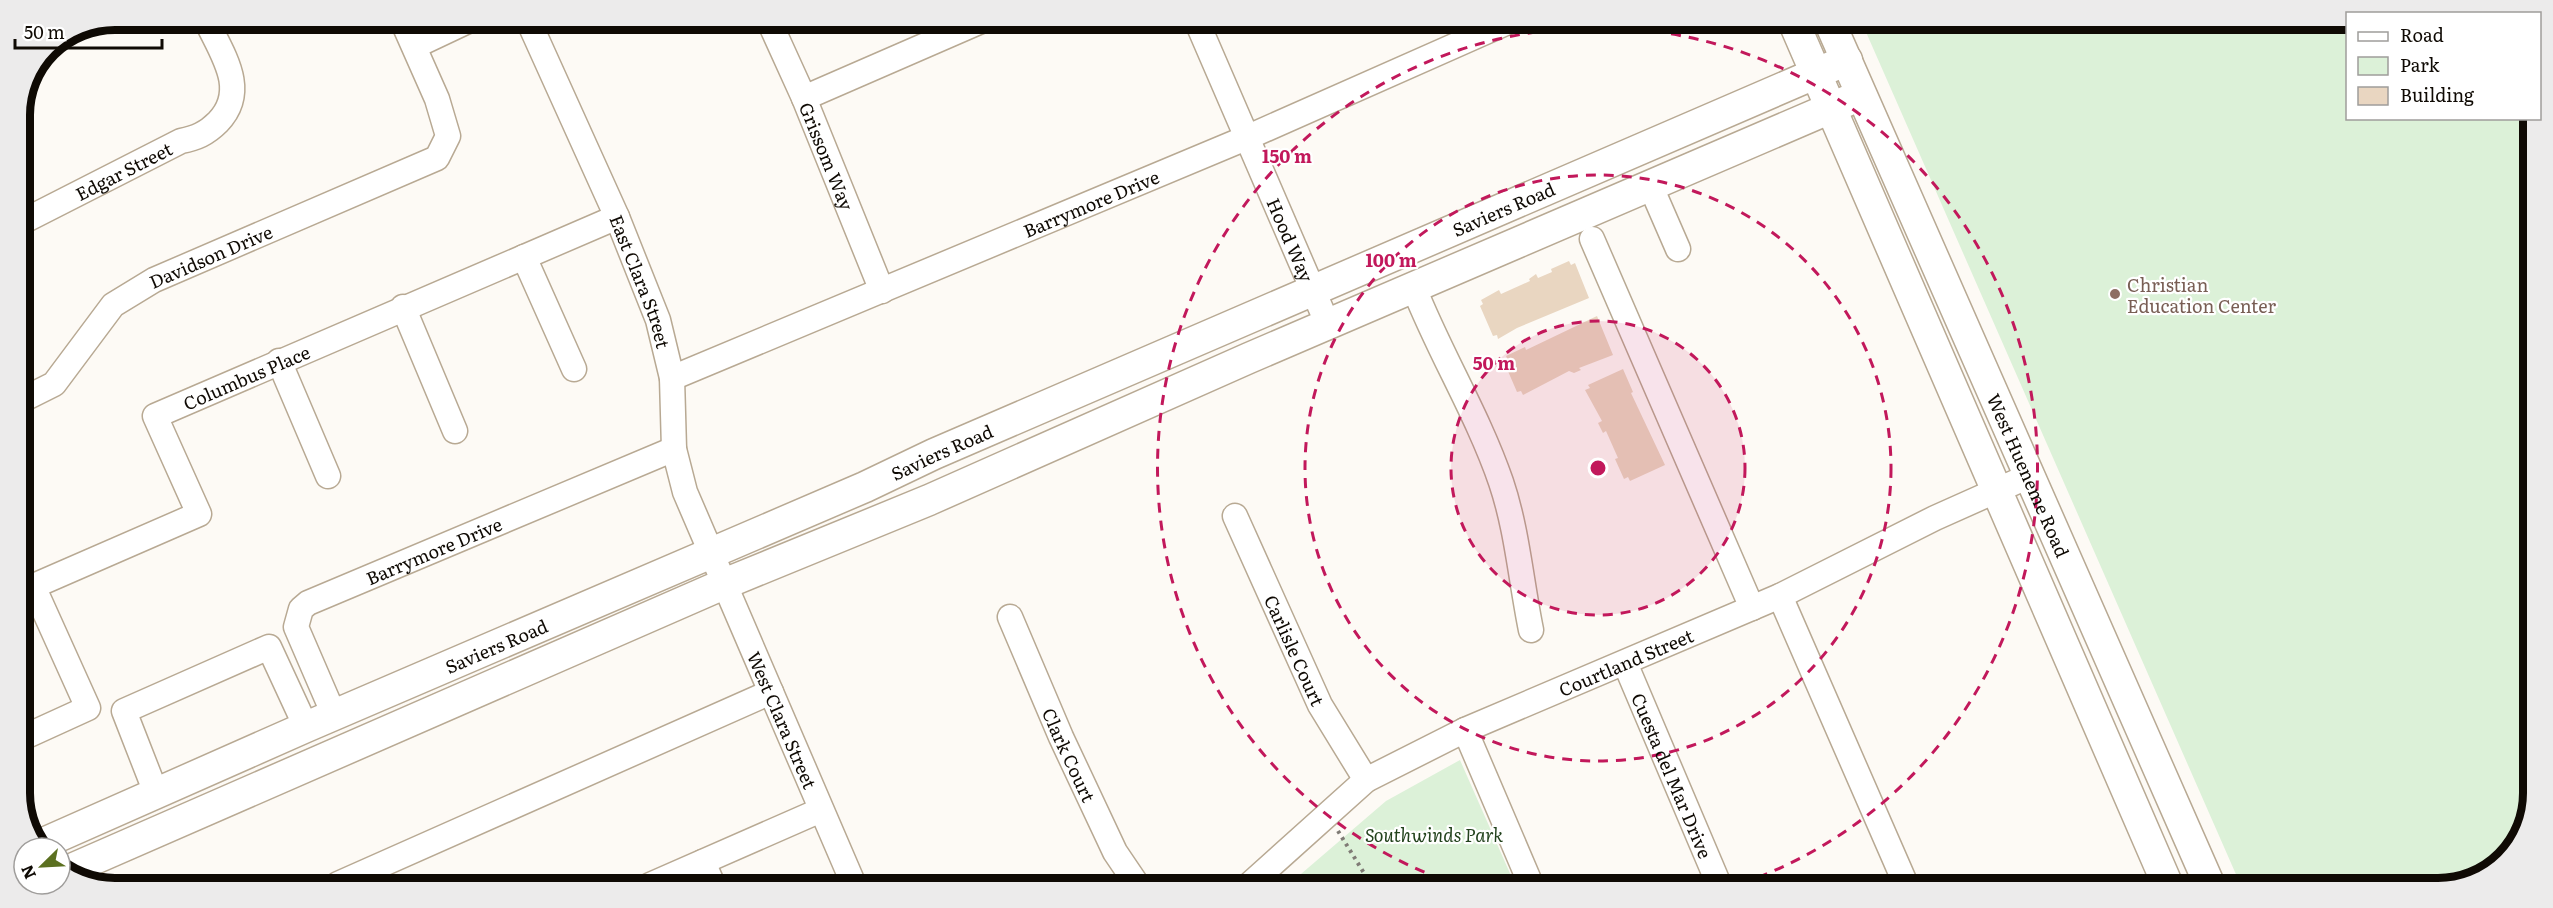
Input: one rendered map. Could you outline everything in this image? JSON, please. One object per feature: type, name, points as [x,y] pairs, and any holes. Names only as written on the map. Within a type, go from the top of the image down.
[{"type":"main road","name":"West Hueneme Road","points":[[1797,30],[1833,107],[1995,491],[2165,878]]},
{"type":"main road","name":"West Hueneme Road","points":[[1833,30],[2207,878]]},
{"type":"main road","name":"Saviers Road","points":[[59,836],[306,727],[865,487],[934,454],[1847,60]]},
{"type":"main road","name":"Saviers Road","points":[[75,868],[724,584],[929,500],[1861,95]]},
{"type":"street","name":"Edgar Street","points":[[30,218],[181,141],[199,137],[223,117],[231,106],[234,95],[230,74],[210,30]]},
{"type":"street","points":[[407,30],[415,46],[449,30]]},
{"type":"street","name":"East Clara Street","points":[[532,30],[616,217],[658,320],[672,378],[674,449],[685,492],[711,554]]},
{"type":"street","name":"Grissom Way","points":[[773,30],[804,98],[882,291]]},
{"type":"street","points":[[804,98],[960,30]]},
{"type":"street","name":"Hood Way","points":[[1200,30],[1328,325]]},
{"type":"street","name":"Barrymore Drive","points":[[672,378],[1246,138],[1490,30]]},
{"type":"street","name":"Davidson Drive","points":[[30,396],[54,384],[113,304],[130,293],[154,280],[437,158],[448,136],[437,99],[415,46]]},
{"type":"street","points":[[1651,187],[1678,249]]},
{"type":"street","name":"Columbus Place","points":[[30,587],[199,514],[155,416],[616,217]]},
{"type":"street","points":[[1592,239],[1752,608]]},
{"type":"street","points":[[524,257],[574,369]]},
{"type":"street","points":[[1414,288],[1432,333],[1500,479],[1513,520],[1518,566],[1531,630]]},
{"type":"street","points":[[403,307],[455,431]]},
{"type":"street","points":[[279,361],[328,476]]},
{"type":"street","name":"Barrymore Drive","points":[[334,715],[296,627],[297,618],[308,603],[674,449]]},
{"type":"street","name":"Courtland Street","points":[[1257,878],[1366,780],[1465,730],[1780,596],[1935,518],[2029,476]]},
{"type":"street","name":"Carlisle Court","points":[[1235,516],[1320,705],[1366,780]]},
{"type":"street","name":"West Clara Street","points":[[711,554],[851,878]]},
{"type":"street","points":[[1780,596],[1903,878]]},
{"type":"street","points":[[30,597],[88,708],[30,734]]},
{"type":"street","name":"Clark Court","points":[[1010,617],[1061,737],[1115,852],[1133,878]]},
{"type":"street","points":[[156,793],[124,711],[258,651],[269,647],[306,727]]},
{"type":"street","name":"Cuesta del Mar Drive","points":[[1625,663],[1716,878]]},
{"type":"street","points":[[352,878],[771,692]]},
{"type":"street","points":[[1465,730],[1529,878]]},
{"type":"street","points":[[666,878],[821,810]]},
{"type":"street","points":[[703,862],[710,878]]},
{"type":"path","points":[[1327,816],[1350,847],[1367,878]]},
{"type":"green space","points":[[1865,30],[2346,30],[2346,120],[2523,120],[2523,793],[2514,831],[2502,849],[2490,860],[2476,869],[2455,876],[2438,878],[2238,878]]},
{"type":"green space","name":"Southwinds Park","points":[[1460,760],[1512,878],[1296,878],[1386,801]]},
{"type":"building","points":[[1569,261],[1571,265],[1575,263],[1589,298],[1517,328],[1498,339],[1497,335],[1493,336],[1480,306],[1483,304],[1481,300],[1499,290],[1501,294],[1530,281],[1529,279],[1536,274],[1538,278],[1552,272],[1551,269]]},
{"type":"building","points":[[1597,316],[1613,355],[1579,368],[1581,370],[1574,373],[1569,371],[1523,395],[1521,391],[1517,392],[1504,362],[1508,360],[1506,356],[1525,347],[1526,350]]},
{"type":"building","points":[[1623,369],[1633,392],[1631,393],[1665,465],[1630,481],[1628,477],[1624,479],[1606,431],[1603,433],[1598,423],[1602,421],[1585,390],[1590,388],[1588,385]]},
{"type":"place","name":"Christian Education Center","points":[[2115,294]]}]
